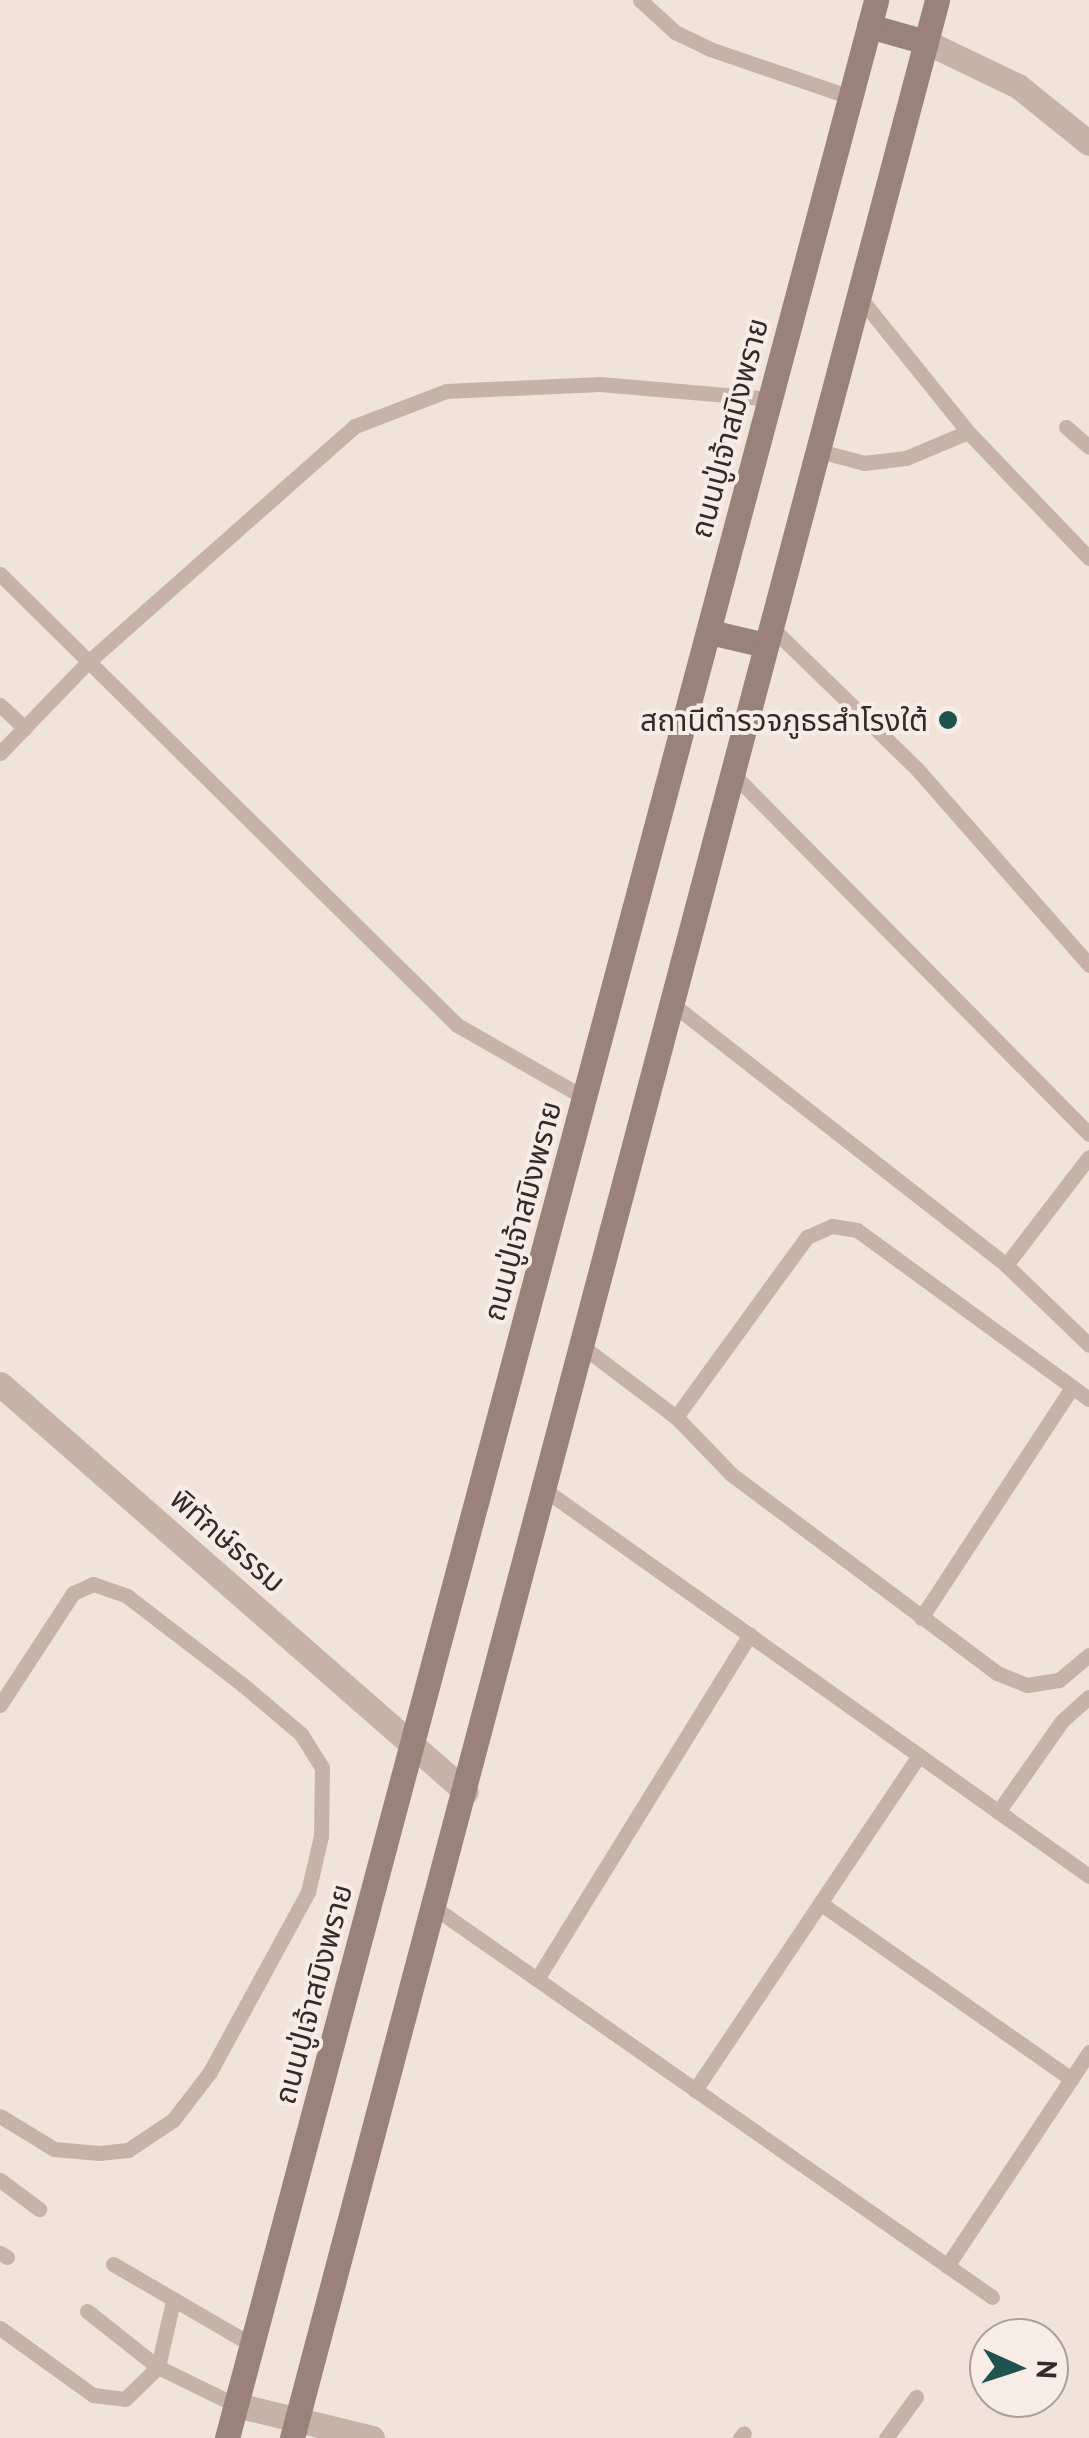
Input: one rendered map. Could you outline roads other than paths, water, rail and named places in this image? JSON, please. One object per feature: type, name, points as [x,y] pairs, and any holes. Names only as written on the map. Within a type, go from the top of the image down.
[{"type":"main road","name":"ถนนปู่เจ้าสมิงพราย","points":[[227,2438],[876,0]]},
{"type":"main road","points":[[295,2429],[937,0]]},
{"type":"main road","points":[[869,26],[926,42]]},
{"type":"main road","points":[[710,632],[768,636]]},
{"type":"street","points":[[926,42],[1018,86],[1089,144]]},
{"type":"street","name":"พิทักษ์ธรรม","points":[[0,1384],[466,1792]]},
{"type":"street","points":[[236,2405],[295,2429],[372,2438]]},
{"type":"lane","points":[[640,0],[675,32],[710,49],[850,96]]},
{"type":"lane","points":[[860,298],[968,432],[1089,558]]},
{"type":"lane","points":[[0,753],[88,662],[355,426],[446,390],[600,384],[770,398]]},
{"type":"lane","points":[[1066,427],[1089,447]]},
{"type":"lane","points":[[819,451],[864,463],[906,458],[968,432]]},
{"type":"lane","points":[[0,574],[457,1025],[585,1098]]},
{"type":"lane","points":[[768,636],[916,770],[1089,965]]},
{"type":"lane","points":[[0,705],[25,728]]},
{"type":"lane","points":[[731,772],[1089,1134]]},
{"type":"lane","points":[[671,1003],[1006,1265],[1089,1345]]},
{"type":"lane","points":[[1006,1265],[1089,1156]]},
{"type":"lane","points":[[676,1417],[807,1237],[832,1226],[857,1230],[1089,1399]]},
{"type":"lane","points":[[582,1346],[676,1417],[731,1474],[996,1673],[1027,1685],[1060,1680],[1089,1655]]},
{"type":"lane","points":[[921,1618],[1072,1387]]},
{"type":"lane","points":[[545,1490],[1089,1876]]},
{"type":"lane","points":[[0,1705],[73,1593],[93,1584],[127,1596],[243,1685],[301,1734],[322,1767],[321,1836],[308,1892],[210,2072],[173,2120],[128,2150],[99,2153],[54,2149],[0,2116]]},
{"type":"lane","points":[[536,1979],[750,1634]]},
{"type":"lane","points":[[998,1812],[1062,1721],[1089,1696]]},
{"type":"lane","points":[[695,2090],[919,1755]]},
{"type":"lane","points":[[820,1903],[1071,2079]]},
{"type":"lane","points":[[432,1906],[992,2297]]},
{"type":"lane","points":[[947,2266],[1089,2052]]},
{"type":"lane","points":[[0,2180],[39,2209]]},
{"type":"lane","points":[[113,2264],[252,2345]]},
{"type":"lane","points":[[0,2328],[94,2395],[125,2399],[158,2366],[174,2301]]},
{"type":"lane","points":[[88,2311],[158,2366],[236,2405]]},
{"type":"lane","points":[[886,2438],[916,2397]]},
{"type":"place","name":"สถานีตำรวจภูธรสำโรงใต้","points":[[948,720]]}]
